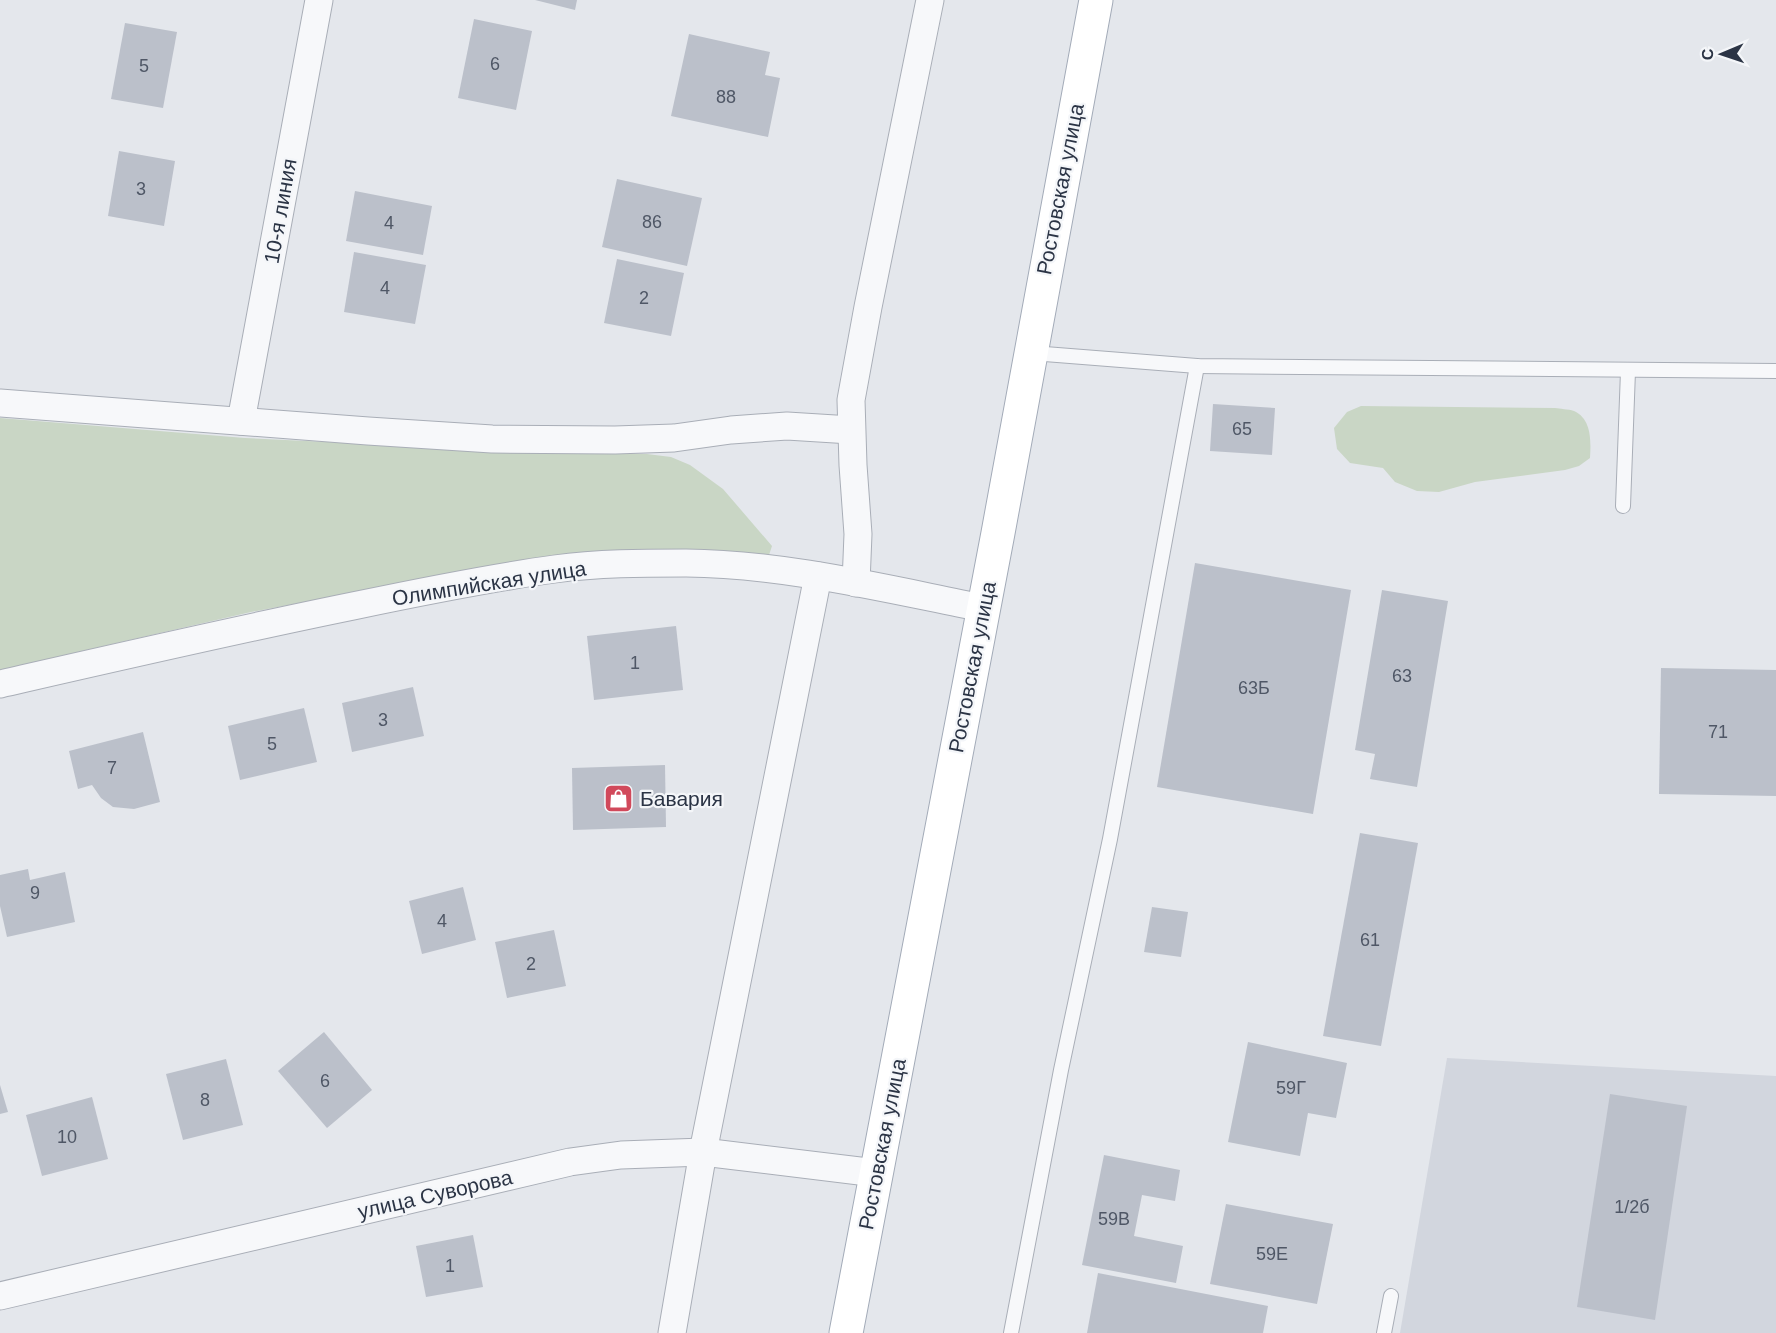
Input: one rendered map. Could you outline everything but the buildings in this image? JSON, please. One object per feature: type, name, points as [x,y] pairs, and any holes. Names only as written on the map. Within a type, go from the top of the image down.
[{"type":"main road","name":"Ростовская улица","points":[[846,1333],[1096,0]]},
{"type":"street","name":"10-я линия","points":[[241,421],[319,0]]},
{"type":"street","points":[[856,583],[858,534],[851,400],[930,0]]},
{"type":"street","points":[[0,403],[492,438],[615,440],[674,438],[731,430],[787,426],[851,430]]},
{"type":"street","name":"Олимпийская улица","points":[[0,684],[246,628],[444,587],[558,568],[631,563],[689,563],[818,576],[983,608]]},
{"type":"street","points":[[672,1333],[703,1152],[818,576]]},
{"type":"street","name":"улица Суворова","points":[[0,1296],[570,1162],[621,1155],[703,1152],[876,1173]]},
{"type":"lane","points":[[1030,352],[1197,366],[1776,371]]},
{"type":"lane","points":[[1011,1333],[1061,1070],[1110,839],[1197,366]]},
{"type":"lane","points":[[1623,507],[1628,371]]},
{"type":"lane","points":[[1384,1333],[1391,1296]]},
{"type":"shaded area","points":[[1447,1058],[1776,1076],[1776,1333],[1400,1333]]},
{"type":"green space","points":[[1361,406],[1572,410],[1584,419],[1587,425],[1590,438],[1590,458],[1579,466],[1565,470],[1475,482],[1439,492],[1417,491],[1395,482],[1383,468],[1350,463],[1337,449],[1334,428],[1347,412]]},
{"type":"green space","points":[[0,418],[245,438],[536,452],[647,454],[671,457],[690,465],[723,489],[772,546],[768,558],[452,574],[251,612],[0,670]]},
{"type":"place","name":"Бавария","points":[[619,798]]}]
